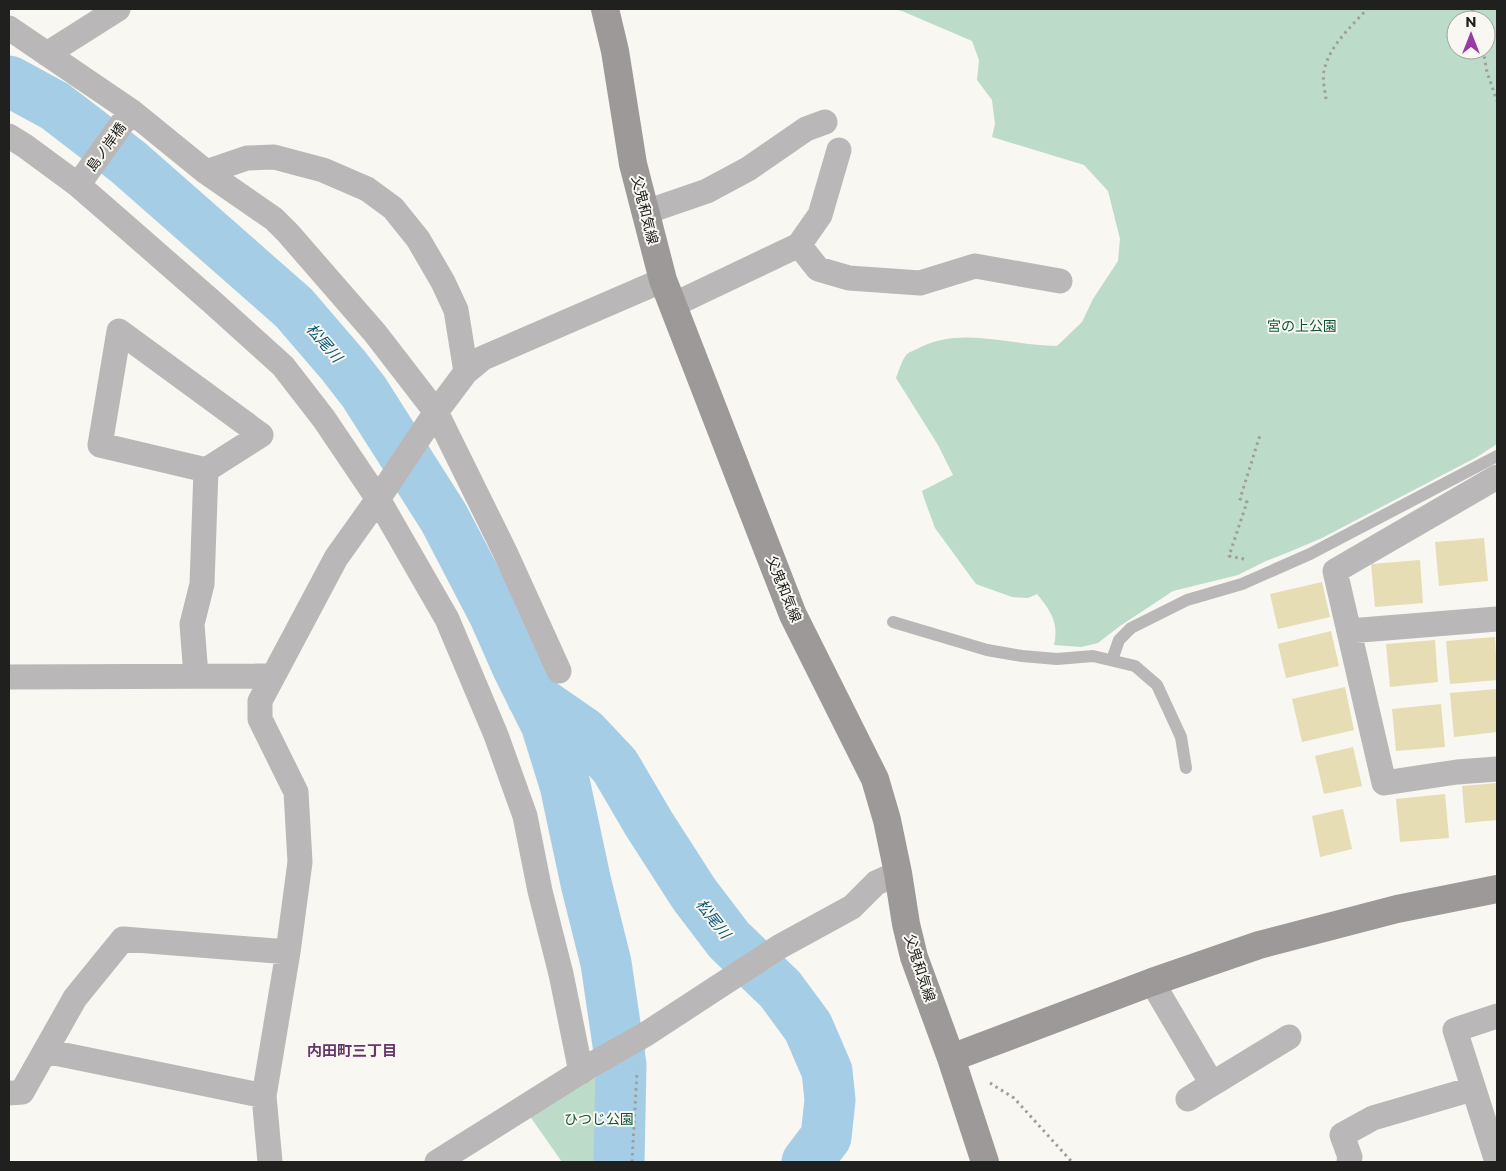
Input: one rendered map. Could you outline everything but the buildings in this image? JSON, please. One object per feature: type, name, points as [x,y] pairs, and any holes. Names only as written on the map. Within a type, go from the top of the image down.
[{"type":"main road","name":"父鬼和気線","points":[[605,9],[615,51],[634,164],[663,280],[794,615],[875,779],[887,820],[914,957],[952,1058],[985,1162]]},
{"type":"main road","points":[[952,1058],[1152,982],[1268,943],[1397,909],[1497,890]]},
{"type":"street","points":[[48,54],[118,9]]},
{"type":"street","points":[[9,28],[48,54],[206,172],[274,219],[375,333],[432,418],[505,552],[559,671]]},
{"type":"street","name":"島ノ岸橋","points":[[81,181],[130,114]]},
{"type":"street","points":[[646,212],[707,191],[748,169],[806,129],[825,122]]},
{"type":"street","points":[[9,136],[81,181],[282,366],[383,492],[447,619],[499,744],[525,816],[540,891],[587,1068]]},
{"type":"street","points":[[673,305],[799,245],[820,215],[839,150]]},
{"type":"street","points":[[206,172],[247,158],[274,157],[323,170],[367,188],[393,208],[418,239],[443,282],[456,310],[466,372]]},
{"type":"street","points":[[799,245],[818,269],[849,278],[920,284],[976,266],[1060,281]]},
{"type":"street","points":[[270,1162],[264,1096],[288,952],[300,862],[296,792],[260,720],[260,702],[336,558],[432,418],[466,372],[483,358],[663,280]]},
{"type":"street","points":[[119,331],[261,435],[206,470],[100,445],[119,331]]},
{"type":"street","points":[[196,676],[192,624],[202,584],[206,470]]},
{"type":"street","points":[[1497,477],[1335,571],[1384,783],[1456,772],[1497,770]]},
{"type":"street","points":[[1349,631],[1497,619]]},
{"type":"street","points":[[9,677],[274,676]]},
{"type":"street","points":[[437,1162],[587,1068],[646,1034],[778,947],[852,907],[876,883],[898,873]]},
{"type":"street","points":[[9,1093],[22,1092],[75,998],[123,939],[288,952]]},
{"type":"street","points":[[1152,982],[1212,1084]]},
{"type":"street","points":[[1497,1016],[1455,1030],[1472,1089],[1497,1162]]},
{"type":"street","points":[[1188,1099],[1290,1037]]},
{"type":"street","points":[[45,1051],[264,1096]]},
{"type":"street","points":[[1349,1162],[1350,1157],[1342,1135],[1373,1118],[1472,1089]]},
{"type":"lane","points":[[1112,660],[1119,640],[1132,628],[1186,600],[1242,584],[1310,554],[1497,456]]},
{"type":"lane","points":[[892,622],[987,650],[1057,659],[1093,656],[1135,666],[1157,685],[1181,736],[1186,768]]},
{"type":"path","points":[[1326,99],[1323,72],[1328,61],[1344,33],[1367,9]]},
{"type":"path","points":[[1485,60],[1497,101]]},
{"type":"path","points":[[1234,544],[1247,502],[1240,499],[1260,435]]},
{"type":"path","points":[[952,1058],[1014,1098],[1072,1162]]},
{"type":"path","points":[[632,1162],[637,1064]]},
{"type":"green space","name":"宮の上公園","points":[[892,9],[1497,9],[1497,444],[1477,457],[1322,538],[1266,561],[1238,575],[1173,591],[1098,643],[1081,647],[1054,645],[1055,624],[1053,618],[1037,594],[1028,598],[1012,597],[976,584],[935,528],[922,491],[953,475],[938,445],[896,378],[907,354],[934,342],[951,338],[986,338],[1057,346],[1082,322],[1093,299],[1118,261],[1120,239],[1108,191],[1084,165],[992,137],[995,124],[992,100],[977,80],[979,60],[972,41],[902,11]]},
{"type":"green space","name":"ひつじ公園","points":[[646,1034],[640,1162],[562,1162],[529,1115]]},
{"type":"waterway","name":"松尾川","points":[[9,81],[55,106],[128,162],[294,308],[364,392],[444,518],[494,614],[546,724],[565,785],[586,883],[606,963],[621,1065],[619,1162]]},
{"type":"waterway","name":"松尾川","points":[[532,697],[584,733],[615,766],[649,824],[694,894],[729,940],[780,989],[808,1027],[827,1071],[830,1100],[826,1137],[807,1162]]},
{"type":"district","name":"内田町三丁目","points":[[352,1051]]}]
